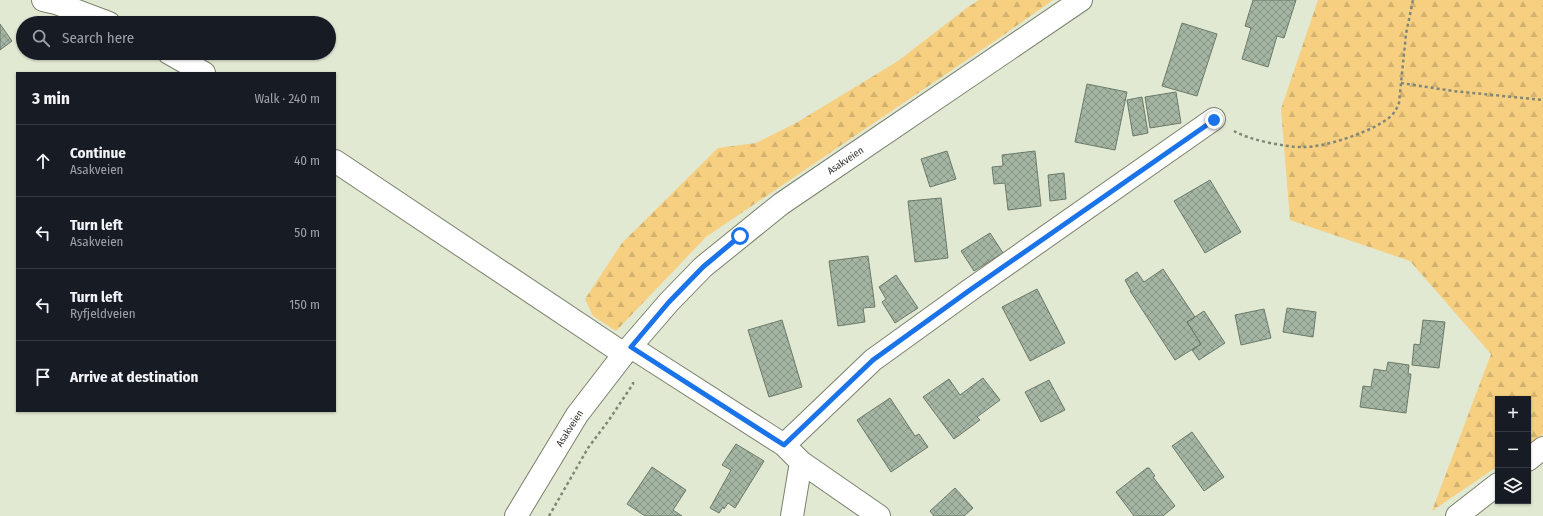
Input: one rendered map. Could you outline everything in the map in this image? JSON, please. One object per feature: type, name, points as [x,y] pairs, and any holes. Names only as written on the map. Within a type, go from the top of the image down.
[{"type":"street","points":[[43,0],[56,3],[90,16]]},
{"type":"street","name":"Asakveien","points":[[516,516],[577,415],[628,350],[669,302],[703,267],[757,222],[787,200],[1081,0]]},
{"type":"street","points":[[181,60],[202,72]]},
{"type":"street","points":[[784,445],[873,360],[970,290],[1214,120]]},
{"type":"street","points":[[336,162],[628,350],[784,445],[801,462],[879,516]]},
{"type":"street","points":[[1531,458],[1543,448]]},
{"type":"street","points":[[792,516],[801,462]]},
{"type":"street","points":[[1457,516],[1495,486]]},
{"type":"path","points":[[1214,120],[1239,134],[1274,144],[1302,147],[1316,146],[1364,132],[1382,123],[1396,110],[1401,83],[1406,34],[1413,0]]},
{"type":"path","points":[[1401,83],[1454,91],[1543,100]]},
{"type":"path","points":[[549,516],[588,448],[633,384],[628,350]]},
{"type":"green space","points":[[979,0],[1053,0],[706,237],[616,331],[593,316],[585,299],[622,243],[718,148],[756,143],[796,123],[898,61]]},
{"type":"green space","points":[[1318,0],[1543,0],[1543,434],[1531,443],[1531,396],[1495,396],[1495,468],[1432,511],[1491,354],[1410,261],[1290,220],[1281,109]]},
{"type":"building","points":[[1253,0],[1296,0],[1284,38],[1277,36],[1268,67],[1242,59],[1251,28],[1245,26]]},
{"type":"building","points":[[1182,23],[1217,34],[1197,96],[1162,86]]},
{"type":"building","points":[[0,24],[12,41],[0,50]]},
{"type":"building","points":[[1087,84],[1127,92],[1115,150],[1075,142]]},
{"type":"building","points":[[1176,92],[1181,123],[1150,128],[1145,97]]},
{"type":"building","points":[[1142,97],[1148,133],[1133,136],[1127,100]]},
{"type":"building","points":[[947,151],[956,179],[930,187],[921,159]]},
{"type":"building","points":[[1035,151],[1041,206],[1008,210],[1005,183],[994,184],[992,167],[1003,166],[1002,155]]},
{"type":"building","points":[[1064,173],[1066,199],[1050,201],[1048,175]]},
{"type":"building","points":[[1210,180],[1241,232],[1205,253],[1174,201]]},
{"type":"building","points":[[941,198],[948,258],[915,262],[908,201]]},
{"type":"building","points":[[990,233],[1003,253],[974,271],[961,251]]},
{"type":"building","points":[[868,256],[875,307],[863,308],[865,322],[838,326],[829,261]]},
{"type":"building","points":[[1163,269],[1195,317],[1187,322],[1201,344],[1175,360],[1130,291],[1125,280],[1137,272],[1144,282]]},
{"type":"building","points":[[896,275],[918,308],[895,323],[882,302],[886,299],[879,287]]},
{"type":"building","points":[[1037,289],[1065,343],[1030,361],[1002,307]]},
{"type":"building","points":[[1287,308],[1316,312],[1313,337],[1283,332]]},
{"type":"building","points":[[1264,309],[1271,338],[1241,345],[1235,315]]},
{"type":"building","points":[[1204,311],[1225,343],[1199,360],[1192,350],[1201,344],[1187,322]]},
{"type":"building","points":[[782,320],[802,387],[769,397],[748,330]]},
{"type":"building","points":[[1423,320],[1445,322],[1439,368],[1412,365],[1414,344],[1420,345]]},
{"type":"building","points":[[1388,362],[1409,365],[1408,374],[1411,374],[1406,413],[1360,407],[1363,386],[1371,387],[1374,369],[1386,371]]},
{"type":"building","points":[[983,378],[1000,400],[977,417],[980,420],[954,439],[923,397],[949,379],[960,395]]},
{"type":"building","points":[[1049,380],[1065,410],[1041,422],[1025,392]]},
{"type":"building","points":[[890,398],[915,436],[919,434],[928,447],[891,472],[857,420]]},
{"type":"building","points":[[1192,432],[1224,477],[1204,491],[1172,446]]},
{"type":"building","points":[[736,444],[764,461],[735,508],[728,503],[719,513],[710,508],[731,470],[722,465]]},
{"type":"building","points":[[652,467],[686,490],[673,510],[682,516],[645,516],[627,504]]},
{"type":"building","points":[[1149,468],[1155,476],[1153,477],[1175,506],[1163,516],[1134,516],[1116,492]]},
{"type":"building","points":[[955,488],[973,508],[964,516],[934,516],[930,511]]},
{"type":"route","points":[[740,236],[703,267],[669,302],[631,347],[784,445],[873,360],[970,290],[1214,120]]}]
